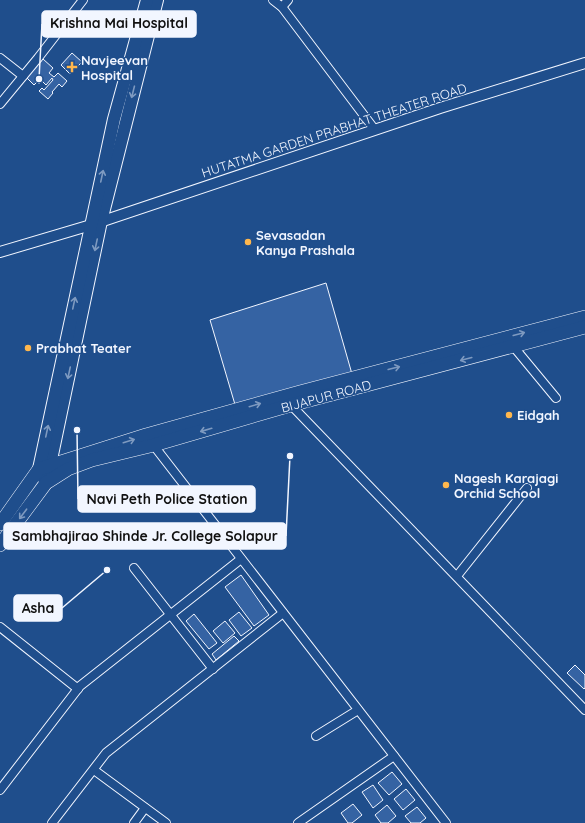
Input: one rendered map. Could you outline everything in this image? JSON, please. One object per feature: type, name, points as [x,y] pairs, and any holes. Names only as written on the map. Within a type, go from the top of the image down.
[{"type":"main road","points":[[0,545],[46,483],[44,467],[96,223],[114,119],[147,0]]},
{"type":"main road","points":[[96,223],[157,0]]},
{"type":"main road","points":[[290,400],[585,317]]},
{"type":"main road","name":"BIJAPUR ROAD","points":[[46,483],[68,469],[150,440],[290,400],[585,327]]},
{"type":"main road","points":[[0,523],[44,467],[150,440]]},
{"type":"street","points":[[0,104],[83,0]]},
{"type":"street","points":[[273,0],[282,7],[375,130]]},
{"type":"street","points":[[282,7],[288,0]]},
{"type":"street","points":[[0,58],[23,76]]},
{"type":"street","name":"HUTATMA GARDEN PRABHAT THEATER ROAD","points":[[0,252],[96,223],[440,108],[585,63]]},
{"type":"street","points":[[513,346],[556,398]]},
{"type":"street","points":[[290,400],[585,710]]},
{"type":"street","points":[[150,440],[446,823]]},
{"type":"street","points":[[457,576],[527,488]]},
{"type":"street","points":[[0,790],[78,689],[242,559]]},
{"type":"street","points":[[134,568],[213,669]]},
{"type":"street","points":[[52,823],[106,753],[283,613]]},
{"type":"street","points":[[0,627],[78,689]]},
{"type":"street","points":[[316,736],[358,710]]},
{"type":"street","points":[[298,823],[394,756]]},
{"type":"street","points":[[94,770],[166,823]]},
{"type":"street","points":[[134,823],[145,808]]},
{"type":"building","name":"Navjeevan Hospital","points":[[72,53],[82,62],[70,74],[61,65]]},
{"type":"building","points":[[43,59],[53,68],[49,73],[54,77],[58,73],[67,81],[62,87],[59,84],[48,99],[39,91],[42,88],[44,90],[53,80],[52,78],[46,85],[42,81],[39,84],[37,82],[34,85],[26,77]]},
{"type":"building","points":[[326,283],[352,374],[236,408],[210,320]]},
{"type":"building","points":[[241,575],[269,615],[254,626],[225,587]]},
{"type":"building","points":[[239,612],[252,628],[241,636],[229,620]]},
{"type":"building","points":[[194,614],[217,643],[209,649],[186,621]]},
{"type":"building","points":[[225,621],[235,633],[223,643],[213,631]]},
{"type":"building","points":[[234,636],[239,641],[216,660],[212,654]]},
{"type":"building","points":[[575,665],[585,675],[584,689],[567,673]]},
{"type":"building","points":[[392,772],[402,784],[389,795],[378,783]]},
{"type":"building","points":[[373,785],[383,800],[373,808],[362,792]]},
{"type":"building","points":[[406,789],[415,800],[403,810],[394,799]]},
{"type":"building","points":[[353,804],[362,815],[352,823],[348,823],[341,813]]},
{"type":"building","points":[[387,805],[396,816],[388,823],[381,823],[375,815]]},
{"type":"building","points":[[417,807],[426,818],[420,823],[411,823],[405,816]]},
{"type":"place","name":"Navjeevan Hospital","points":[[72,67]]},
{"type":"place","name":"Krishna Mai Hospital","points":[[39,79]]},
{"type":"place","name":"Sevasadan Kanya Prashala","points":[[248,242]]},
{"type":"place","name":"Prabhat Teater","points":[[28,348]]},
{"type":"place","name":"Eidgah","points":[[509,415]]},
{"type":"place","name":"Navi Peth Police Station","points":[[77,430]]},
{"type":"place","name":"Sambhajirao Shinde Jr. College Solapur","points":[[290,456]]},
{"type":"place","name":"Nagesh Karajagi Orchid School","points":[[446,485]]},
{"type":"place","name":"Asha","points":[[107,570]]}]
